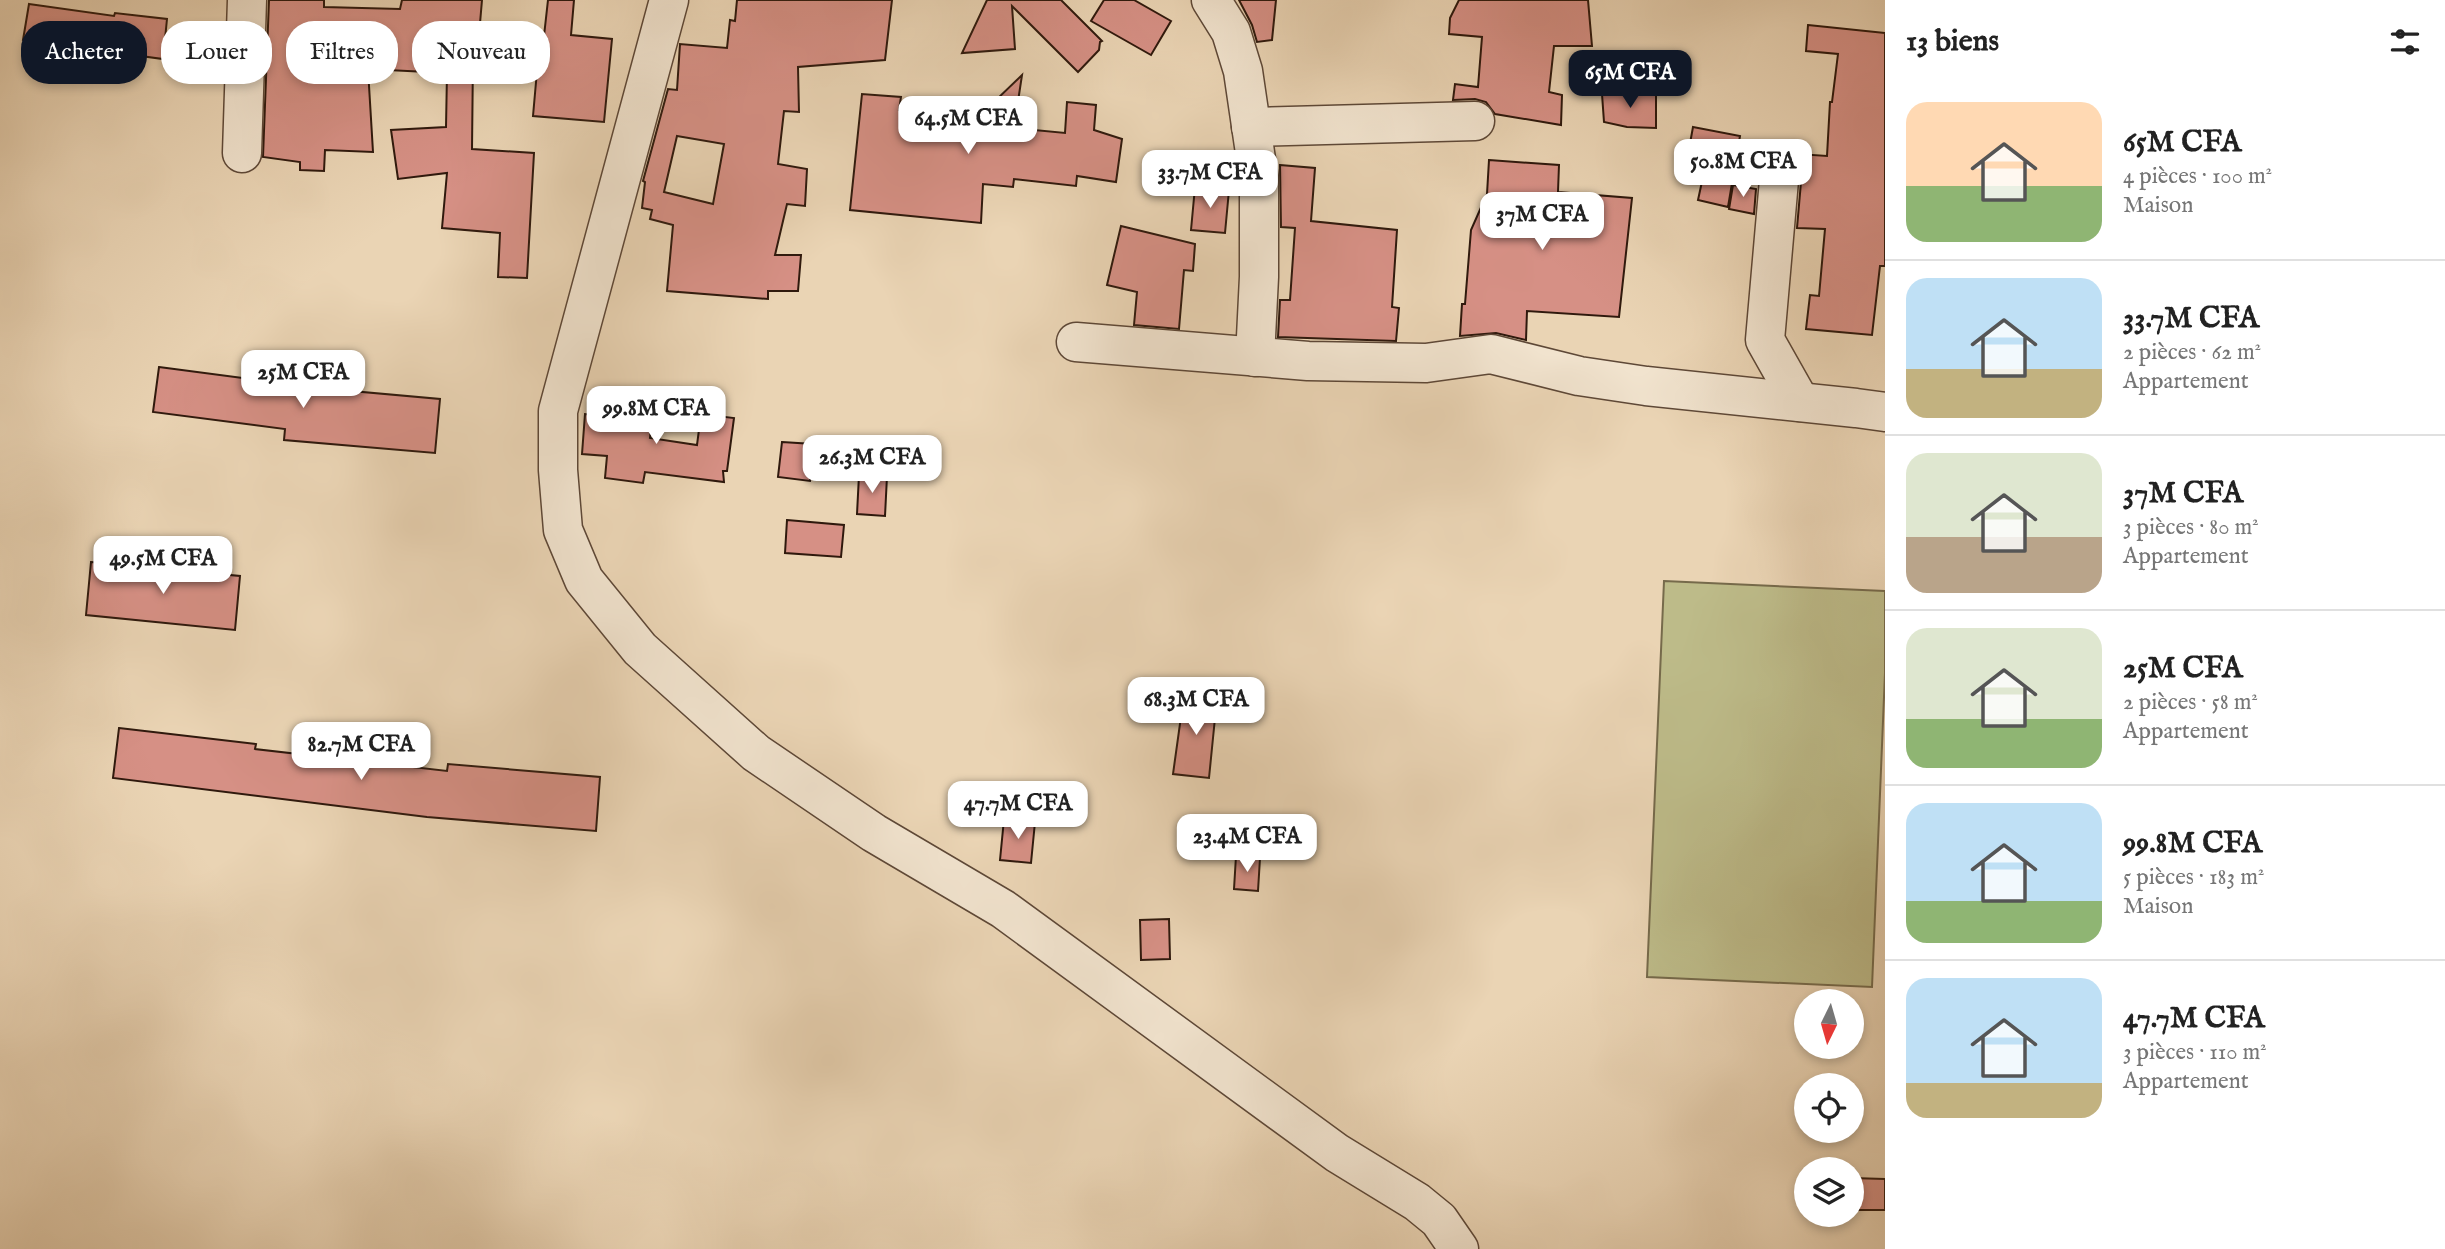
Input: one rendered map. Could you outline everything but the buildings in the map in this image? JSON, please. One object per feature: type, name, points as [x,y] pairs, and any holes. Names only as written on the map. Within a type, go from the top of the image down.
[{"type":"street","points":[[242,153],[247,0]]},
{"type":"street","points":[[669,0],[558,411],[558,470],[563,530],[584,580],[640,649],[756,753],[874,833],[1003,909],[1337,1153],[1417,1202],[1439,1220],[1459,1249]]},
{"type":"street","points":[[1211,0],[1231,32],[1243,71],[1259,180],[1259,277],[1255,357]]},
{"type":"street","points":[[1251,127],[1475,121]]},
{"type":"street","points":[[1779,180],[1765,340],[1800,402]]},
{"type":"street","points":[[1076,342],[1308,361],[1426,363],[1491,354],[1593,379],[1885,412]]},
{"type":"shaded area","points":[[1664,581],[1885,591],[1885,673],[1872,987],[1647,977]]}]
